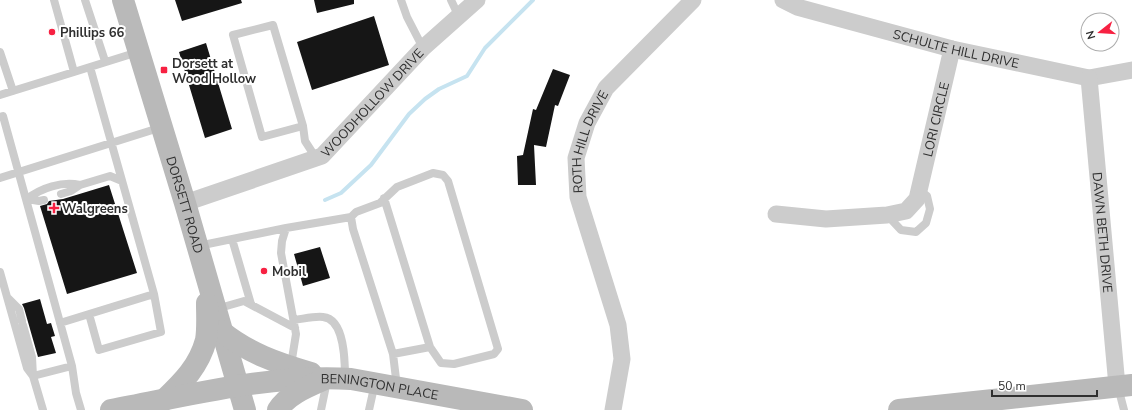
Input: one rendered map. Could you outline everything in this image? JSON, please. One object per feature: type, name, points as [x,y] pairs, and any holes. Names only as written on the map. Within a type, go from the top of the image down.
[{"type":"main road","name":"DORSETT ROAD","points":[[123,0],[185,203],[244,410]]},
{"type":"main road","points":[[164,400],[185,380],[197,364],[206,339],[208,284]]},
{"type":"main road","points":[[221,331],[238,345],[258,355],[290,367],[336,378]]},
{"type":"main road","name":"BENINGTON PLACE","points":[[111,410],[237,386],[294,378],[336,378],[375,383],[455,401],[522,410]]},
{"type":"main road","points":[[278,410],[281,404],[298,392],[336,378]]},
{"type":"main road","points":[[899,410],[1125,385]]},
{"type":"main road","points":[[164,400],[200,410]]},
{"type":"street","name":"WOODHOLLOW DRIVE","points":[[185,203],[322,156],[423,48],[477,0]]},
{"type":"street","name":"ROTH HILL DRIVE","points":[[613,410],[622,359],[618,325],[578,197],[576,158],[587,123],[606,88],[693,0]]},
{"type":"street","name":"SCHULTE HILL DRIVE","points":[[782,0],[797,7],[952,49],[1089,78],[1132,70]]},
{"type":"street","name":"LORI CIRCLE","points":[[776,214],[826,219],[887,215],[906,211],[917,199],[952,49]]},
{"type":"street","name":"DAWN BETH DRIVE","points":[[1089,78],[1125,385]]},
{"type":"lane","points":[[54,0],[74,72]]},
{"type":"lane","points":[[85,0],[105,61]]},
{"type":"lane","points":[[401,0],[407,16],[423,48]]},
{"type":"lane","points":[[451,0],[458,16]]},
{"type":"lane","points":[[303,126],[262,137],[233,35],[273,25],[303,126],[305,141],[316,158]]},
{"type":"lane","points":[[0,95],[138,51]]},
{"type":"lane","points":[[0,52],[13,91]]},
{"type":"lane","points":[[89,314],[99,350],[161,332],[154,294],[90,66]]},
{"type":"lane","points":[[0,117],[3,116],[27,199],[72,366],[76,393],[81,410]]},
{"type":"lane","points":[[0,178],[162,127]]},
{"type":"lane","points":[[197,246],[286,228],[351,217],[356,212],[380,203],[384,198],[397,187],[433,173],[443,175],[448,181],[498,349],[494,354],[454,364],[441,363],[430,347],[384,198]]},
{"type":"lane","points":[[61,194],[71,191],[80,185],[110,176],[122,181]]},
{"type":"lane","points":[[27,199],[36,192],[68,183],[80,185]]},
{"type":"lane","points":[[887,215],[901,230],[916,232],[926,223],[930,209],[927,196],[919,190]]},
{"type":"lane","points":[[27,199],[39,201],[44,200]]},
{"type":"lane","points":[[351,217],[353,229],[393,354],[397,387]]},
{"type":"lane","points":[[286,228],[282,240],[281,253],[295,324],[290,367]]},
{"type":"lane","points":[[232,239],[251,304]]},
{"type":"lane","points":[[0,272],[26,368],[32,376]]},
{"type":"lane","points":[[60,322],[154,294]]},
{"type":"lane","points":[[7,298],[19,309],[32,357],[32,376],[43,410]]},
{"type":"lane","points":[[215,309],[240,301],[251,304],[295,324],[324,317],[332,320],[338,328],[344,350],[336,378],[321,410]]},
{"type":"lane","points":[[393,354],[430,347]]},
{"type":"lane","points":[[32,376],[72,366]]},
{"type":"lane","points":[[369,410],[375,383]]},
{"type":"lane","points":[[1124,410],[1125,385]]},
{"type":"building","points":[[175,0],[241,0],[242,3],[182,21]]},
{"type":"building","points":[[314,0],[354,0],[354,4],[317,13]]},
{"type":"building","points":[[374,16],[389,65],[312,90],[297,42]]},
{"type":"building","points":[[206,43],[232,129],[205,138],[179,52]]},
{"type":"building","points":[[553,69],[570,75],[558,106],[555,105],[546,147],[534,145],[536,185],[518,185],[517,156],[523,155],[533,109],[536,110]]},
{"type":"building","name":"Walgreens","points":[[109,185],[137,273],[67,294],[40,206],[47,204],[49,201],[63,199]]},
{"type":"building","points":[[320,247],[330,278],[303,286],[294,254]]},
{"type":"building","points":[[40,299],[47,324],[51,323],[55,336],[51,337],[56,353],[38,357],[22,304]]},
{"type":"waterway","points":[[325,200],[341,193],[371,165],[409,114],[425,99],[439,89],[467,76],[485,48],[533,0]]},
{"type":"place","name":"Phillips 66","points":[[52,32]]},
{"type":"place","name":"Dorsett at Wood Hollow","points":[[164,70]]},
{"type":"place","name":"Walgreens","points":[[54,208]]},
{"type":"place","name":"Mobil","points":[[264,271]]}]
